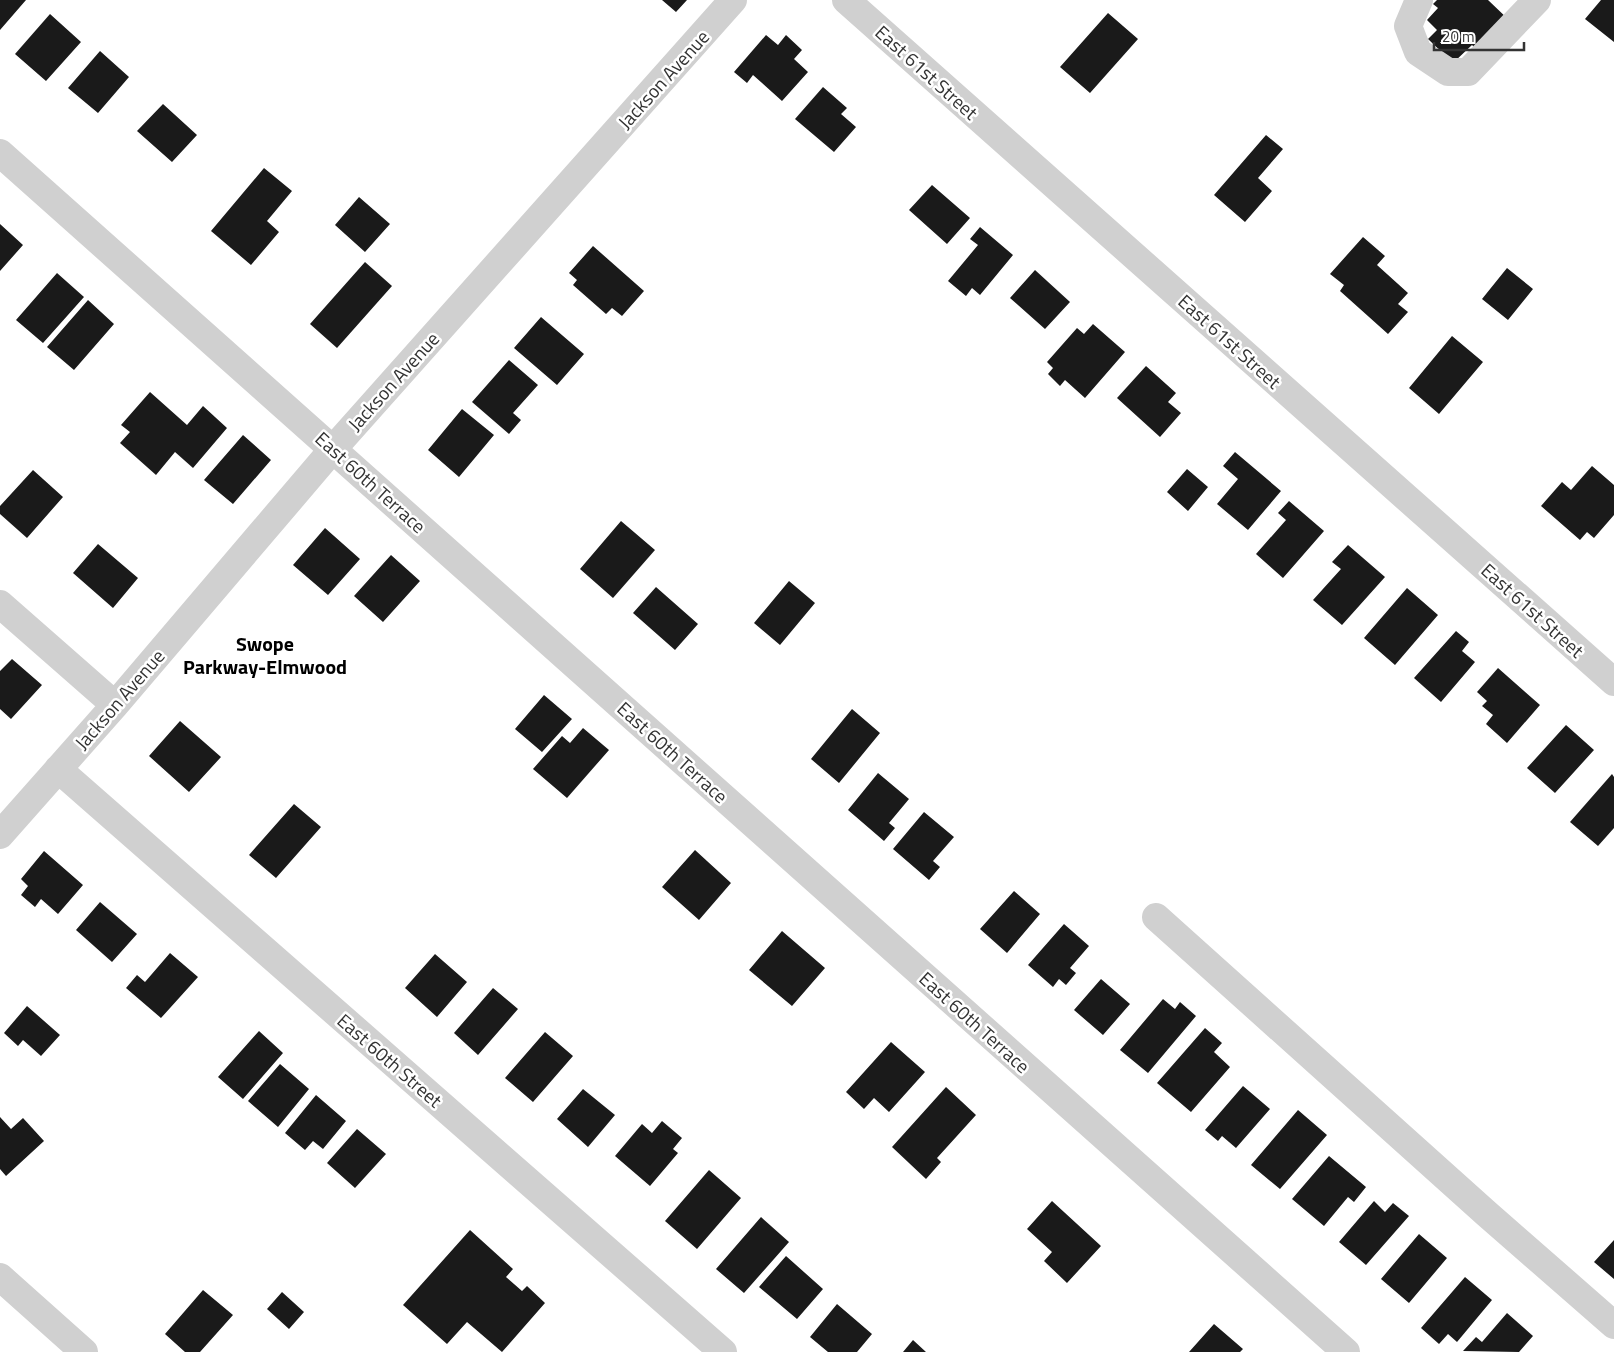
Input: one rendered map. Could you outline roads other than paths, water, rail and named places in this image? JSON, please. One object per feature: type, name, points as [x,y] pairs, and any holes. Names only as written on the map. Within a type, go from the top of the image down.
[{"type":"street","name":"Jackson Avenue","points":[[0,835],[333,449],[733,0]]},
{"type":"street","name":"East 61st Street","points":[[846,0],[1614,682]]},
{"type":"street","points":[[1419,0],[1408,26],[1418,52],[1448,72],[1468,72],[1537,0]]},
{"type":"street","name":"East 60th Terrace","points":[[0,153],[1346,1352]]},
{"type":"street","points":[[0,604],[114,705]]},
{"type":"street","name":"East 60th Street","points":[[58,769],[723,1352]]},
{"type":"street","points":[[1156,917],[1487,1214],[1614,1325]]},
{"type":"street","points":[[0,1277],[84,1352]]},
{"type":"district","name":"Swope Parkway-Elmwood","points":[[265,654]]}]
